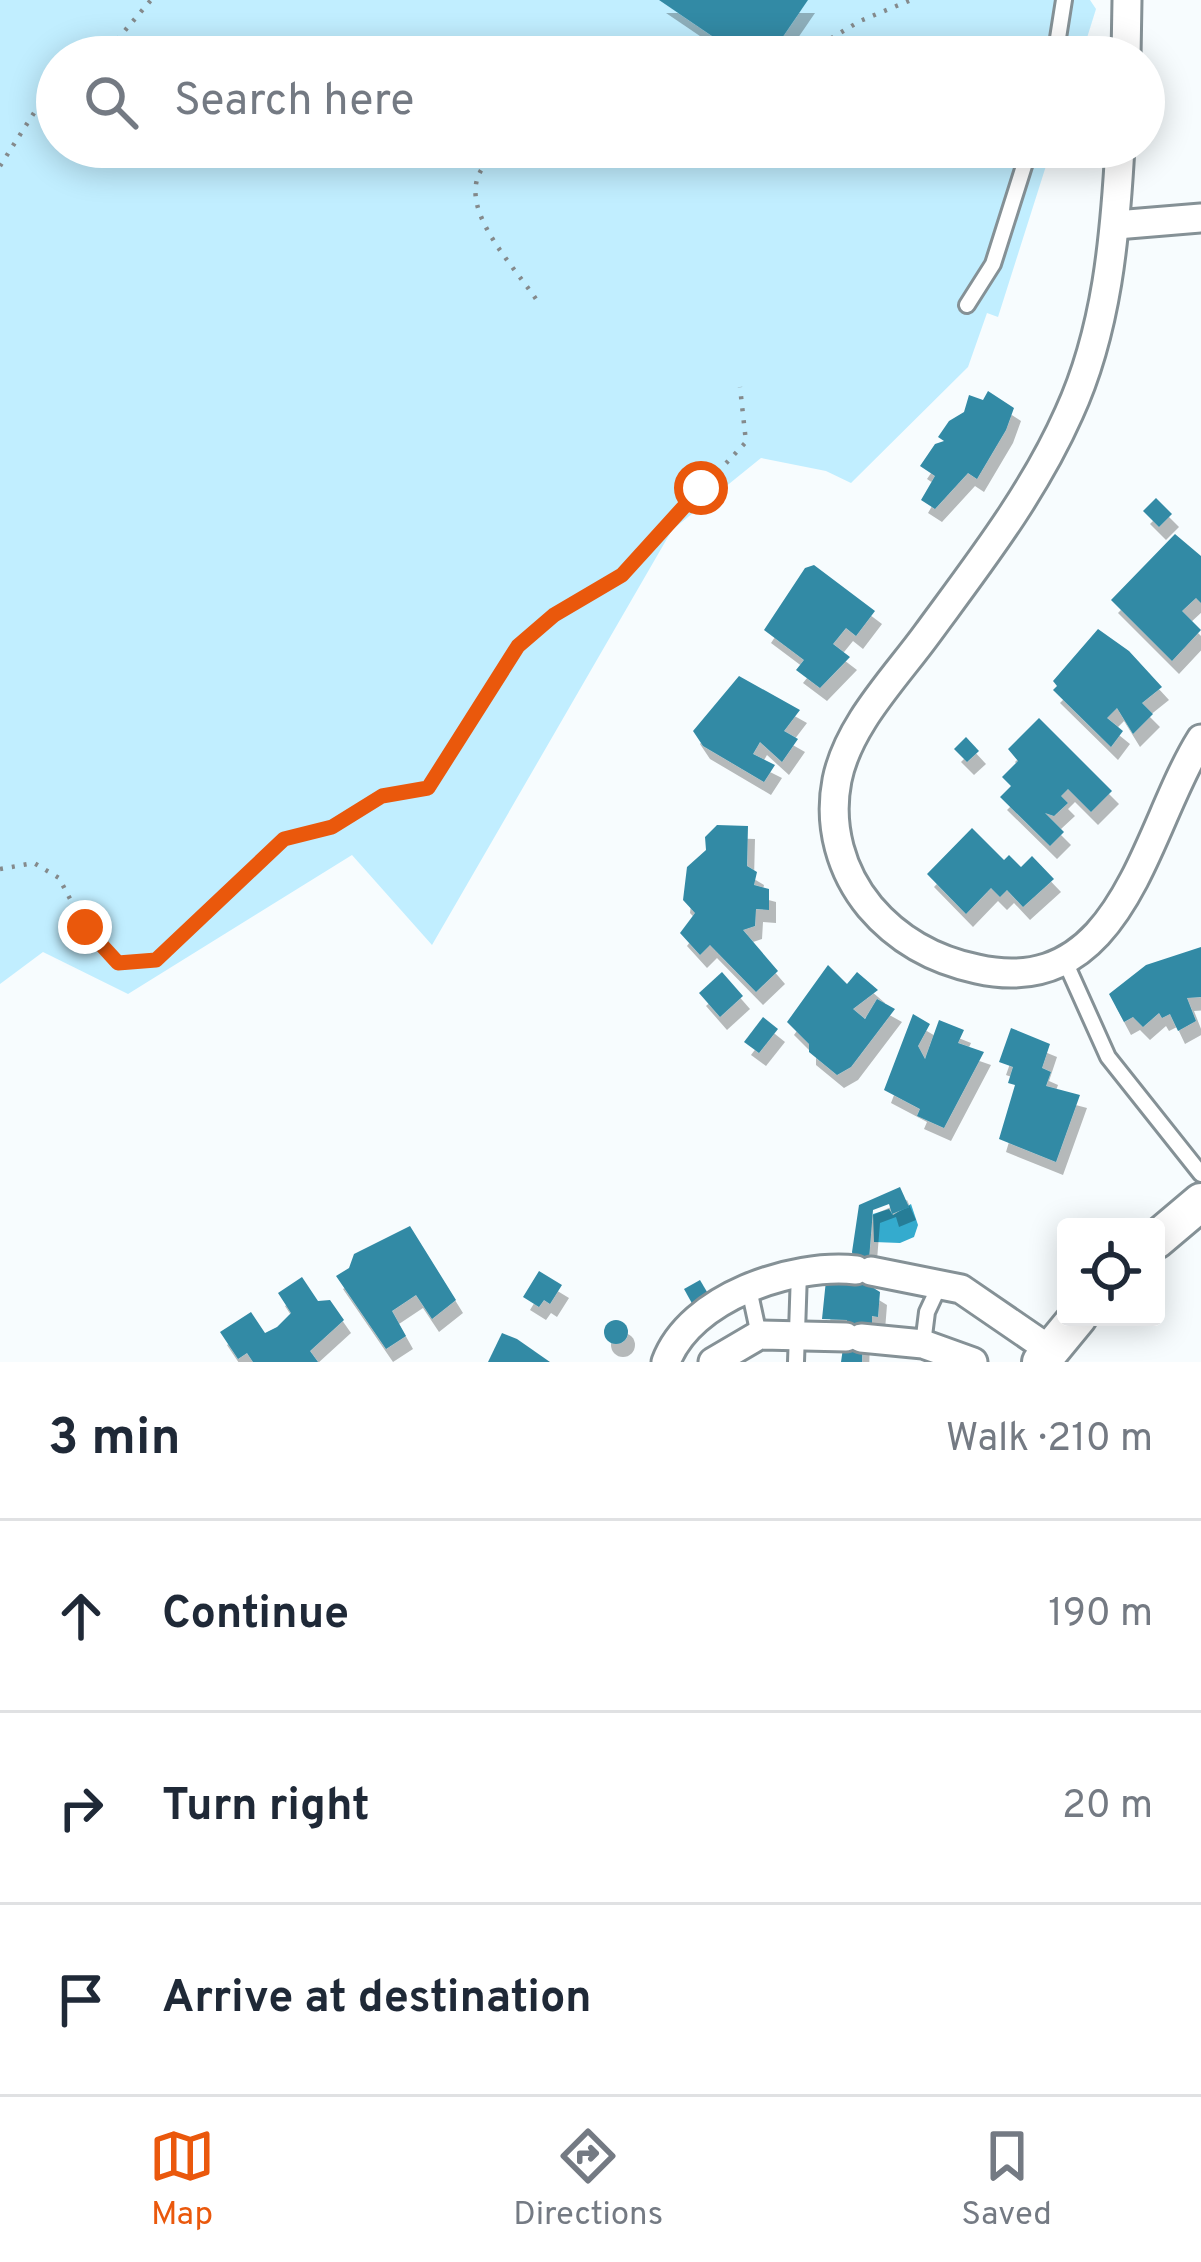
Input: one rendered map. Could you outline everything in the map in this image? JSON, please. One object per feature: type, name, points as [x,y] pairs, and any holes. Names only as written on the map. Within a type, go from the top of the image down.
[{"type":"main road","points":[[1165,1232],[1201,1202]]},
{"type":"main road","points":[[1046,1356],[1071,1326]]},
{"type":"street","points":[[1126,36],[1127,0]]},
{"type":"street","points":[[1119,168],[1116,225],[1096,338],[1071,410],[1000,536],[861,723],[837,778],[834,824],[848,881],[889,929],[944,962],[1004,975],[1064,959],[1112,921],[1141,873],[1201,739]]},
{"type":"street","points":[[1116,225],[1201,218]]},
{"type":"street","points":[[666,1362],[672,1347],[705,1316],[749,1289],[799,1272],[864,1271],[941,1282],[961,1289],[1046,1356]]},
{"type":"street","points":[[713,1362],[759,1335],[797,1333],[923,1344],[973,1362]]},
{"type":"lane","points":[[1058,36],[1064,0]]},
{"type":"lane","points":[[968,305],[992,264],[1023,168]]},
{"type":"lane","points":[[1064,959],[1108,1057],[1201,1174]]},
{"type":"lane","points":[[796,1362],[799,1272]]},
{"type":"lane","points":[[923,1344],[927,1312],[941,1282]]},
{"type":"lane","points":[[749,1289],[759,1335]]},
{"type":"path","points":[[120,36],[151,0]]},
{"type":"path","points":[[835,36],[911,0]]},
{"type":"path","points":[[0,166],[36,110]]},
{"type":"path","points":[[481,168],[472,190],[476,210],[536,298]]},
{"type":"path","points":[[0,869],[34,863],[59,878],[85,927],[118,963],[156,960],[284,839],[332,827],[382,796],[428,788],[518,646],[554,615],[622,575],[746,442],[740,387]]},
{"type":"shaded area","points":[[0,0],[1090,0],[1096,9],[1088,36],[36,36],[36,168],[1045,168],[998,317],[987,313],[968,367],[851,483],[826,471],[761,458],[672,530],[432,945],[352,855],[128,994],[43,952],[0,984]]},
{"type":"water","points":[[911,1204],[918,1225],[914,1237],[900,1243],[874,1242],[873,1214],[889,1209],[893,1215]]},
{"type":"building","points":[[659,0],[808,0],[783,36],[712,36]]},
{"type":"building","points":[[988,391],[1014,408],[1006,430],[977,479],[968,473],[935,509],[921,500],[935,476],[920,466],[935,444],[944,441],[938,437],[949,421],[964,412],[969,395],[983,400]]},
{"type":"building","points":[[1156,498],[1172,514],[1159,527],[1143,511]]},
{"type":"building","points":[[1175,534],[1201,556],[1201,603],[1196,598],[1182,611],[1201,630],[1172,661],[1111,600]]},
{"type":"building","points":[[814,565],[875,611],[856,636],[846,628],[833,644],[850,657],[820,688],[796,670],[804,660],[764,630],[805,568]]},
{"type":"building","points":[[1098,629],[1129,651],[1162,687],[1142,703],[1153,714],[1133,734],[1117,708],[1107,718],[1123,731],[1111,747],[1053,690],[1057,686],[1053,681]]},
{"type":"building","points":[[739,676],[800,710],[784,731],[798,739],[782,762],[760,742],[753,754],[775,765],[764,782],[703,746],[693,731]]},
{"type":"building","points":[[1039,718],[1112,791],[1091,812],[1068,789],[1061,796],[1068,803],[1054,816],[1045,813],[1064,832],[1050,846],[1000,797],[1011,786],[1002,777],[1018,761],[1008,749]]},
{"type":"building","points":[[966,737],[979,751],[967,762],[954,749]]},
{"type":"building","points":[[717,825],[748,826],[747,866],[757,872],[754,885],[769,889],[769,910],[756,909],[755,926],[743,930],[778,971],[756,992],[710,945],[700,955],[680,933],[695,913],[683,900],[687,867],[706,850],[705,837]]},
{"type":"building","points":[[972,828],[1004,860],[1009,855],[1021,867],[1032,856],[1054,879],[1023,907],[1007,890],[1000,897],[991,888],[966,914],[927,874]]},
{"type":"building","points":[[1201,947],[1201,997],[1187,998],[1196,1021],[1178,1031],[1170,1014],[1162,1018],[1159,1013],[1143,1027],[1133,1017],[1124,1022],[1109,994],[1146,965]]},
{"type":"building","points":[[828,965],[847,984],[857,972],[878,990],[853,1009],[865,1019],[877,999],[895,1009],[851,1067],[837,1075],[809,1052],[809,1044],[787,1022]]},
{"type":"building","points":[[722,972],[743,996],[720,1017],[699,993]]},
{"type":"building","points":[[913,1014],[930,1024],[918,1046],[925,1059],[939,1020],[964,1030],[958,1043],[984,1052],[944,1128],[917,1116],[920,1109],[884,1090]]},
{"type":"building","points":[[763,1017],[778,1029],[759,1053],[744,1042]]},
{"type":"building","points":[[1011,1028],[1050,1044],[1042,1068],[1051,1072],[1046,1086],[1080,1095],[1056,1162],[999,1139],[1015,1085],[1008,1083],[1013,1067],[999,1062]]},
{"type":"building","points":[[900,1187],[909,1207],[892,1214],[889,1204],[873,1210],[867,1284],[880,1292],[878,1317],[872,1316],[872,1324],[863,1323],[862,1362],[841,1362],[847,1320],[822,1319],[826,1280],[856,1270],[852,1252],[859,1205]]},
{"type":"building","points":[[410,1226],[456,1300],[432,1319],[416,1295],[392,1311],[406,1336],[386,1349],[336,1276],[349,1268],[354,1254]]},
{"type":"building","points":[[539,1271],[562,1285],[550,1304],[544,1300],[539,1307],[523,1297]]},
{"type":"building","points":[[302,1277],[318,1301],[330,1300],[344,1320],[310,1351],[318,1362],[253,1362],[247,1353],[238,1359],[220,1332],[251,1312],[265,1333],[277,1327],[291,1313],[278,1293]]},
{"type":"building","points":[[700,1280],[710,1297],[694,1307],[684,1289]]},
{"type":"building","points":[[616,1320],[625,1323],[625,1341],[616,1344],[607,1341],[604,1332],[607,1323]]},
{"type":"building","points":[[502,1333],[517,1339],[550,1362],[488,1362]]},
{"type":"route","points":[[85,927],[118,963],[156,960],[284,839],[332,827],[382,796],[428,788],[518,646],[554,615],[622,575],[701,488]]}]
